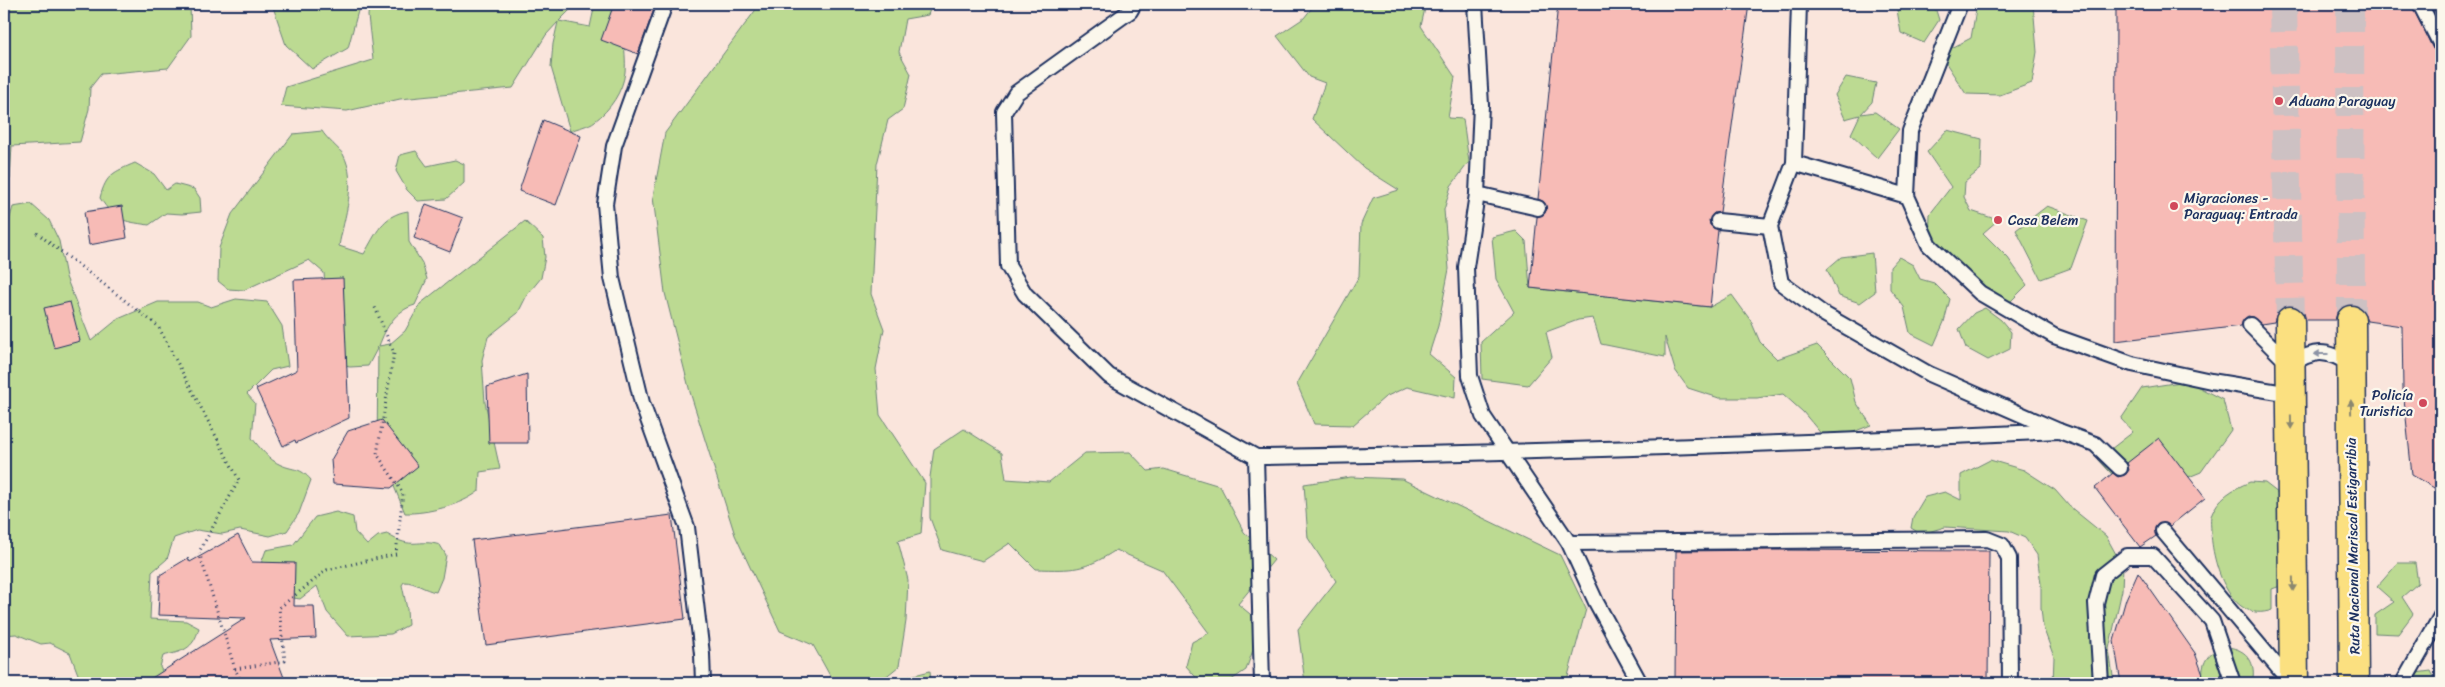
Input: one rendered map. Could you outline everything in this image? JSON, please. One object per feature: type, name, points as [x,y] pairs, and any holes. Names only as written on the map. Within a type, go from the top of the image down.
[{"type":"highway","name":"Ruta Nacional Mariscal Estigarribia","points":[[2351,320],[2354,683]]},
{"type":"highway","points":[[2290,321],[2293,683]]},
{"type":"lane","points":[[665,4],[614,146],[605,204],[612,278],[642,403],[687,527],[702,654],[703,683]]},
{"type":"lane","points":[[1134,4],[1130,11],[1016,93],[1004,112],[1008,266],[1024,294],[1109,376],[1256,457],[1508,453],[2059,432]]},
{"type":"lane","points":[[1475,4],[1481,105],[1476,194],[1466,268],[1470,376],[1483,416],[1569,543],[1596,602],[1640,683]]},
{"type":"lane","points":[[1799,4],[1794,163],[1770,226],[1781,283],[1822,313],[1929,374],[2059,432],[2095,444],[2120,468]]},
{"type":"lane","points":[[1960,4],[1910,131],[1907,196],[1929,245],[1980,293],[2054,336],[2132,364],[2210,381],[2290,394]]},
{"type":"lane","points":[[2420,4],[2441,46]]},
{"type":"lane","points":[[1794,163],[1907,196]]},
{"type":"lane","points":[[1476,194],[1538,208]]},
{"type":"lane","points":[[1718,221],[1770,226]]},
{"type":"lane","points":[[2250,325],[2290,365],[2303,356],[2320,352],[2337,356],[2351,366]]},
{"type":"lane","points":[[1256,457],[1262,683]]},
{"type":"lane","points":[[2163,531],[2293,683]]},
{"type":"lane","points":[[1569,543],[1987,540],[2002,545],[2009,558],[2010,683]]},
{"type":"lane","points":[[2101,683],[2096,603],[2103,575],[2127,556],[2153,556],[2212,621],[2233,683]]},
{"type":"lane","points":[[2403,683],[2441,616]]},
{"type":"path","points":[[37,233],[158,326],[239,480],[199,552],[242,683]]},
{"type":"path","points":[[236,669],[285,661],[278,608],[327,570],[396,554],[403,493],[377,454],[394,353],[374,305]]},
{"type":"green space","points":[[4,4],[190,4],[191,36],[168,68],[101,74],[90,88],[89,109],[80,142],[12,146],[10,179],[4,180]]},
{"type":"green space","points":[[272,4],[358,4],[358,11],[348,48],[312,69],[286,45]]},
{"type":"green space","points":[[369,4],[576,4],[559,21],[590,27],[595,4],[632,4],[625,20],[625,72],[622,86],[611,106],[601,117],[590,124],[570,131],[551,67],[553,44],[558,22],[546,35],[513,88],[400,99],[347,111],[281,106],[286,87],[373,60],[368,16]]},
{"type":"green space","points":[[760,4],[932,4],[928,15],[905,19],[899,52],[911,74],[903,109],[888,120],[877,164],[871,294],[884,329],[876,369],[880,415],[925,483],[921,534],[898,541],[908,580],[906,621],[899,666],[878,683],[834,683],[813,645],[780,631],[735,535],[690,392],[665,293],[653,197],[665,133]]},
{"type":"green space","points":[[1315,4],[1426,4],[1421,26],[1455,77],[1448,118],[1463,119],[1469,162],[1451,186],[1444,210],[1449,269],[1438,326],[1429,354],[1456,377],[1455,398],[1407,387],[1385,397],[1353,425],[1314,424],[1297,384],[1359,276],[1361,224],[1373,198],[1399,190],[1364,168],[1312,119],[1325,83],[1309,77],[1277,36],[1304,18]]},
{"type":"green space","points":[[1896,4],[1934,4],[1939,20],[1924,43],[1901,33]]},
{"type":"green space","points":[[1977,4],[2033,4],[2037,52],[2032,83],[2000,95],[1966,94],[1940,54],[1971,38]]},
{"type":"green space","points":[[1846,77],[1876,83],[1872,102],[1861,114],[1875,112],[1899,129],[1877,158],[1851,134],[1860,115],[1845,119],[1835,95]]},
{"type":"green space","points":[[1947,130],[1982,139],[1981,169],[1965,182],[1964,197],[1971,211],[1998,220],[1983,233],[2008,258],[2027,285],[2004,308],[1929,245],[1930,214],[1951,187],[1927,152]]},
{"type":"green space","points":[[322,131],[343,154],[349,176],[350,188],[339,246],[364,254],[376,233],[386,221],[399,213],[408,211],[409,242],[422,263],[427,279],[415,305],[402,311],[392,321],[379,346],[390,344],[405,331],[420,304],[525,221],[543,238],[545,257],[541,278],[527,295],[518,313],[488,337],[482,360],[485,402],[500,469],[480,472],[479,491],[454,504],[433,510],[405,513],[386,467],[377,454],[378,347],[368,366],[350,367],[331,364],[324,273],[309,260],[244,290],[228,289],[218,281],[219,248],[232,214],[293,134]]},
{"type":"green space","points":[[416,151],[427,166],[455,160],[464,164],[464,183],[446,199],[418,201],[407,190],[396,171],[400,155]]},
{"type":"green space","points":[[135,163],[154,174],[166,190],[175,184],[194,189],[200,198],[201,212],[166,213],[149,225],[126,221],[115,216],[100,198],[102,190],[112,175]]},
{"type":"green space","points":[[31,204],[49,220],[59,241],[66,277],[91,341],[118,319],[158,302],[198,302],[211,307],[236,299],[267,302],[282,326],[288,366],[271,370],[247,394],[255,403],[252,438],[273,460],[281,465],[300,471],[311,480],[299,513],[287,531],[270,536],[240,530],[222,534],[197,530],[174,538],[167,559],[152,572],[150,619],[186,621],[199,628],[194,641],[190,645],[176,653],[163,656],[160,667],[168,683],[75,683],[79,677],[70,653],[50,643],[41,644],[16,634],[4,635],[4,406],[9,402],[4,376],[4,258],[6,231],[13,207]]},
{"type":"green space","points":[[2047,206],[2088,221],[2071,268],[2041,279],[2016,230]]},
{"type":"green space","points":[[1516,231],[1526,241],[1530,288],[1710,307],[1732,295],[1751,321],[1760,342],[1777,359],[1817,345],[1850,378],[1856,402],[1871,425],[1828,442],[1803,412],[1783,394],[1757,398],[1719,398],[1688,388],[1675,370],[1665,337],[1665,357],[1601,344],[1593,318],[1578,320],[1546,332],[1552,357],[1528,385],[1482,379],[1481,342],[1514,312],[1496,279],[1492,237]]},
{"type":"green space","points":[[1872,253],[1875,292],[1860,303],[1839,296],[1827,269],[1841,257]]},
{"type":"green space","points":[[1899,257],[1913,265],[1920,279],[1934,283],[1950,299],[1944,322],[1934,345],[1910,333],[1904,307],[1890,289],[1890,267]]},
{"type":"green space","points":[[1985,308],[2001,320],[2011,332],[2010,349],[1988,360],[1966,348],[1959,329],[1974,313]]},
{"type":"green space","points":[[2187,381],[2223,400],[2231,430],[2201,472],[2179,481],[2120,483],[2098,459],[2133,432],[2121,419],[2142,388]]},
{"type":"green space","points":[[964,429],[1002,453],[1006,479],[1049,482],[1085,453],[1130,452],[1148,471],[1164,469],[1220,486],[1244,532],[1274,560],[1238,604],[1262,624],[1246,670],[1227,683],[1201,683],[1186,666],[1192,642],[1209,633],[1162,570],[1116,550],[1095,562],[1078,568],[1036,569],[1010,543],[983,561],[942,550],[930,518],[930,477],[934,449]]},
{"type":"green space","points":[[1990,460],[2024,470],[2055,490],[2069,506],[2106,536],[2123,567],[2122,590],[2109,649],[2114,683],[2053,683],[2054,657],[2043,627],[2041,584],[2037,555],[2025,538],[2009,531],[1945,527],[1921,534],[1911,528],[1913,517],[1925,497],[1945,492],[1961,500],[1961,475]]},
{"type":"green space","points":[[1351,477],[1402,479],[1560,555],[1586,609],[1568,676],[1571,683],[1305,683],[1298,629],[1336,581],[1308,538],[1304,484]]},
{"type":"green space","points":[[2250,482],[2265,483],[2283,497],[2294,581],[2272,589],[2272,610],[2257,612],[2245,608],[2235,600],[2226,588],[2215,559],[2211,531],[2211,516],[2214,509],[2232,491]]},
{"type":"green space","points":[[336,512],[353,517],[355,532],[367,545],[378,536],[387,534],[403,542],[440,545],[446,555],[442,578],[436,592],[408,582],[404,582],[402,585],[408,625],[391,634],[348,636],[327,612],[317,586],[300,599],[262,593],[255,580],[266,550],[293,545],[315,517]]},
{"type":"green space","points":[[2398,563],[2415,563],[2418,583],[2402,597],[2413,614],[2398,634],[2375,633],[2375,615],[2394,602],[2377,587]]},
{"type":"green space","points":[[2227,647],[2240,651],[2249,659],[2253,670],[2252,683],[2204,683],[2203,670],[2206,659],[2220,648]]},
{"type":"green space","points":[[930,671],[931,683],[883,683]]},
{"type":"green space","points":[[2431,671],[2437,683],[2406,683],[2408,674]]},
{"type":"building","points":[[614,4],[656,4],[638,54],[601,40]]},
{"type":"building","points":[[1558,4],[1749,4],[1720,212],[1714,213],[1709,220],[1710,225],[1718,230],[1710,307],[1530,288],[1537,217],[1544,214],[1547,209],[1544,202],[1538,199]]},
{"type":"building","name":"Aduana Paraguay","points":[[2116,4],[2411,4],[2433,49],[2441,54],[2441,464],[2436,489],[2412,475],[2403,389],[2402,326],[2367,321],[2364,312],[2358,306],[2351,304],[2343,307],[2337,313],[2335,320],[2306,320],[2304,313],[2298,308],[2289,305],[2282,307],[2277,313],[2274,322],[2261,324],[2253,317],[2248,316],[2244,319],[2241,326],[2115,341]]},
{"type":"building","points":[[2430,4],[2441,4],[2441,26]]},
{"type":"building","points":[[543,120],[581,136],[556,205],[519,191]]},
{"type":"building","points":[[426,204],[463,218],[450,252],[414,238]]},
{"type":"building","points":[[122,206],[127,238],[89,245],[84,212]]},
{"type":"building","points":[[343,278],[349,418],[296,443],[295,440],[283,446],[256,389],[297,370],[294,280]]},
{"type":"building","points":[[70,302],[80,341],[54,348],[44,308]]},
{"type":"building","points":[[527,374],[528,443],[489,443],[487,387]]},
{"type":"building","points":[[382,420],[418,466],[391,488],[333,484],[331,460],[348,431]]},
{"type":"building","points":[[2159,438],[2205,498],[2170,526],[2166,523],[2158,524],[2155,528],[2156,536],[2140,547],[2095,488],[2113,473],[2118,477],[2126,474],[2129,470],[2127,463]]},
{"type":"building","points":[[672,515],[685,619],[486,645],[472,540]]},
{"type":"building","points":[[238,535],[252,562],[295,563],[294,606],[314,606],[316,638],[270,640],[286,683],[144,683],[246,618],[158,615],[160,575],[188,558],[190,562]]},
{"type":"building","points":[[1676,551],[1989,551],[1988,683],[1675,683]]},
{"type":"building","points":[[2138,572],[2195,653],[2206,683],[2121,683],[2114,641],[2126,599]]},
{"type":"tunnel","points":[[2283,4],[2290,321]]},
{"type":"tunnel","points":[[2350,4],[2351,320]]},
{"type":"place","name":"Aduana Paraguay","points":[[2279,101]]},
{"type":"place","name":"Migraciones - Paraguay: Entrada","points":[[2174,206]]},
{"type":"place","name":"Casa Belem","points":[[1998,220]]},
{"type":"place","name":"Policía Turistica","points":[[2423,403]]}]
